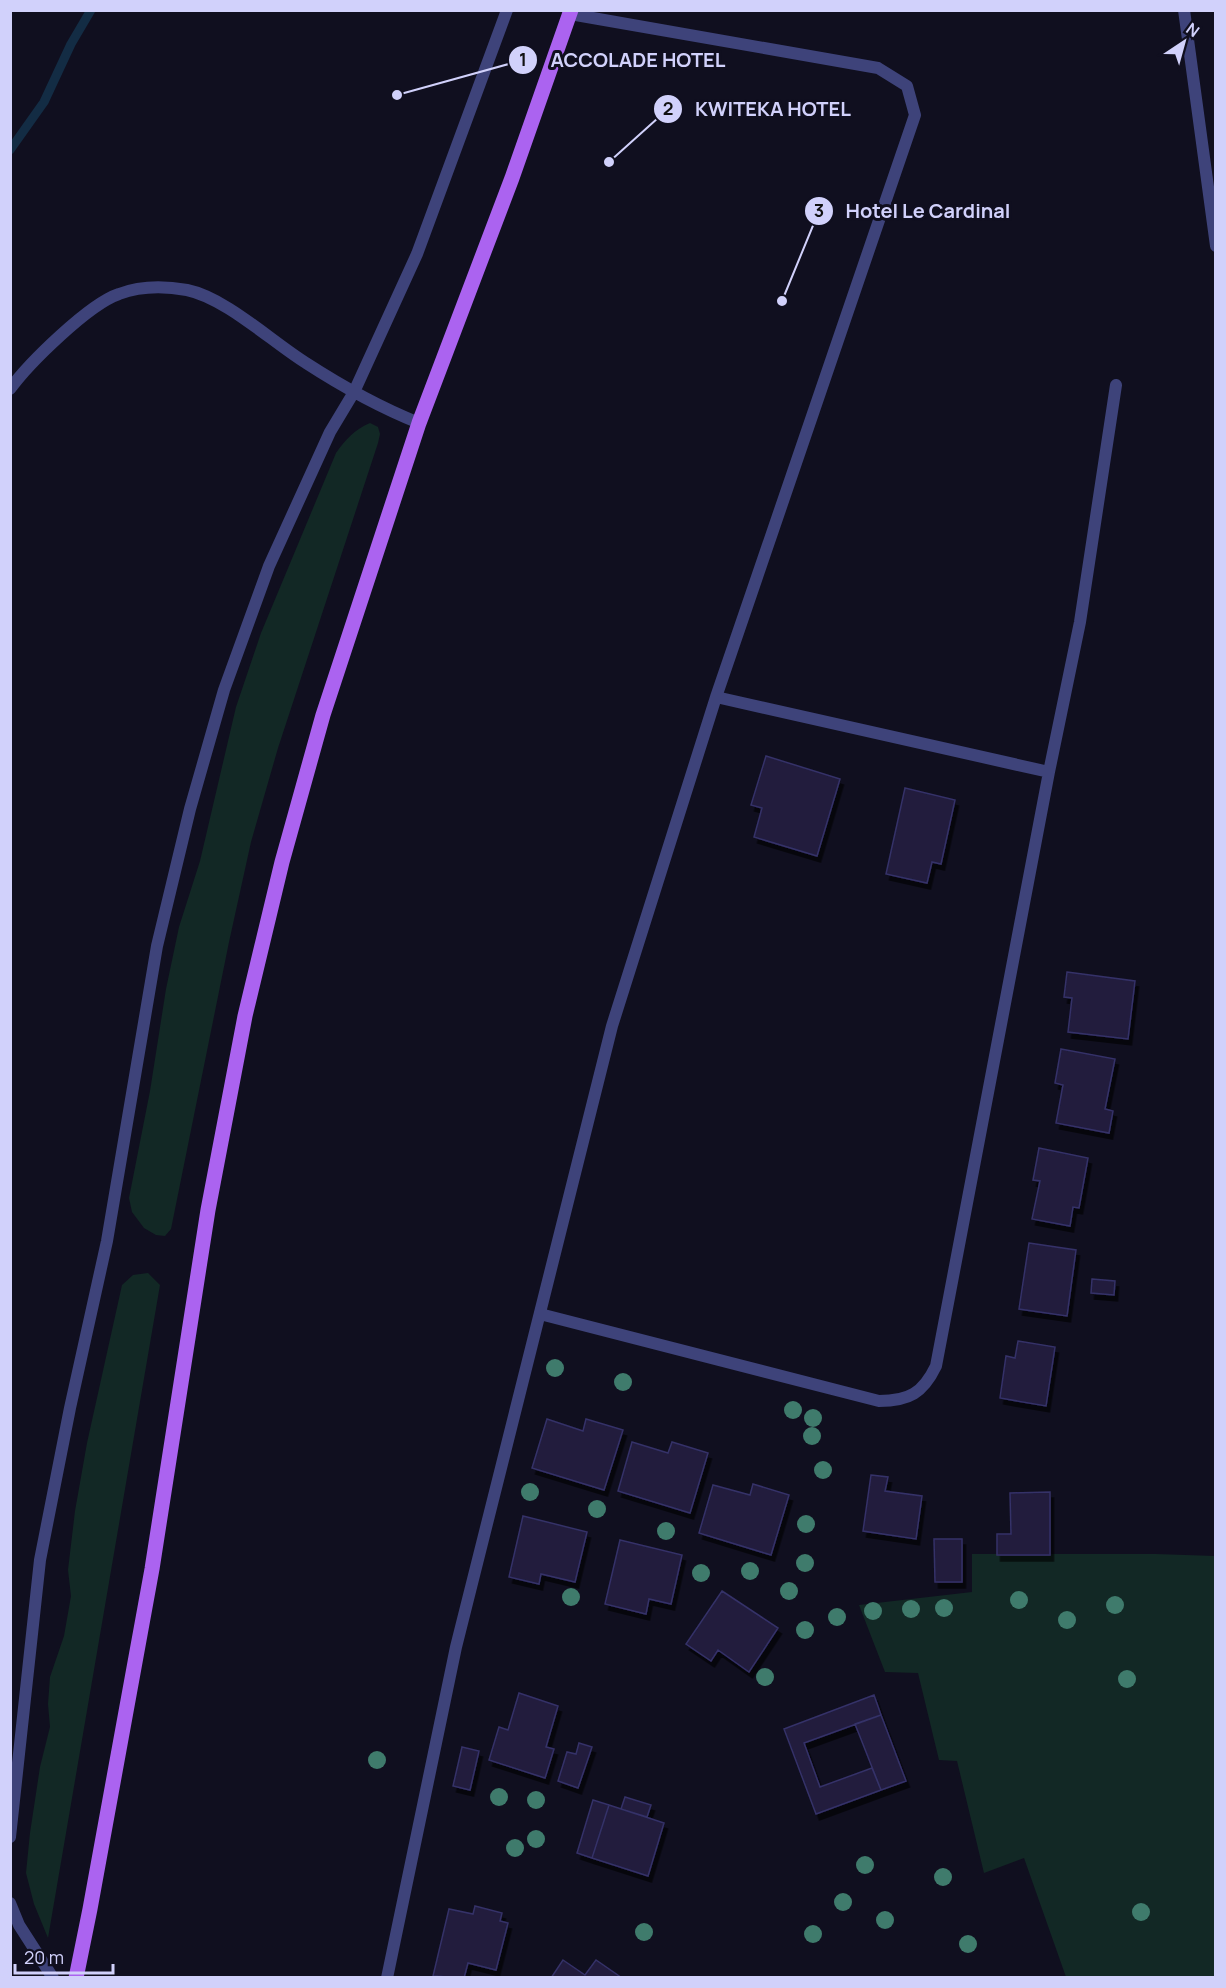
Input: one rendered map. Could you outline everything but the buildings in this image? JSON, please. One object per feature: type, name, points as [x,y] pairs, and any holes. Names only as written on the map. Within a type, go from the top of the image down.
[{"type":"main road","points":[[76,1977],[152,1569],[208,1210],[244,1016],[282,862],[323,715],[419,423],[512,178],[571,12]]},
{"type":"street","points":[[10,1837],[40,1560],[106,1241],[157,946],[190,809],[224,690],[269,566],[330,432],[354,392],[417,254],[507,10]]},
{"type":"street","points":[[1184,10],[1215,246]]},
{"type":"street","points":[[387,1977],[456,1647],[612,1026],[716,697],[915,115],[907,86],[878,68],[571,12]]},
{"type":"street","points":[[10,389],[62,335],[88,313],[118,294],[154,287],[188,290],[219,302],[306,363],[373,403],[419,423]]},
{"type":"street","points":[[540,1314],[879,1401],[907,1398],[920,1390],[930,1379],[936,1366],[1049,772],[1080,622],[1116,385]]},
{"type":"street","points":[[716,697],[1049,772]]},
{"type":"street","points":[[10,1902],[19,1926],[53,1977]]},
{"type":"green space","points":[[370,423],[378,427],[380,434],[378,443],[278,748],[251,842],[171,1229],[165,1236],[156,1235],[144,1228],[132,1212],[129,1198],[179,927],[200,861],[236,707],[261,633],[336,453],[351,435]]},
{"type":"green space","points":[[148,1273],[160,1285],[48,1938],[34,1904],[26,1873],[40,1767],[50,1727],[48,1704],[50,1677],[64,1636],[71,1596],[68,1570],[75,1511],[87,1443],[122,1285],[133,1275]]},
{"type":"green space","points":[[972,1554],[1215,1556],[1215,1977],[1066,1977],[1024,1858],[984,1873],[957,1761],[939,1760],[918,1673],[885,1672],[859,1605],[972,1592]]},
{"type":"waterway","points":[[10,150],[44,102],[71,44],[91,10]]},
{"type":"place","name":"ACCOLADE HOTEL","points":[[397,95]]},
{"type":"place","name":"KWITEKA HOTEL","points":[[609,162]]},
{"type":"place","name":"Hotel Le Cardinal","points":[[782,301]]}]
